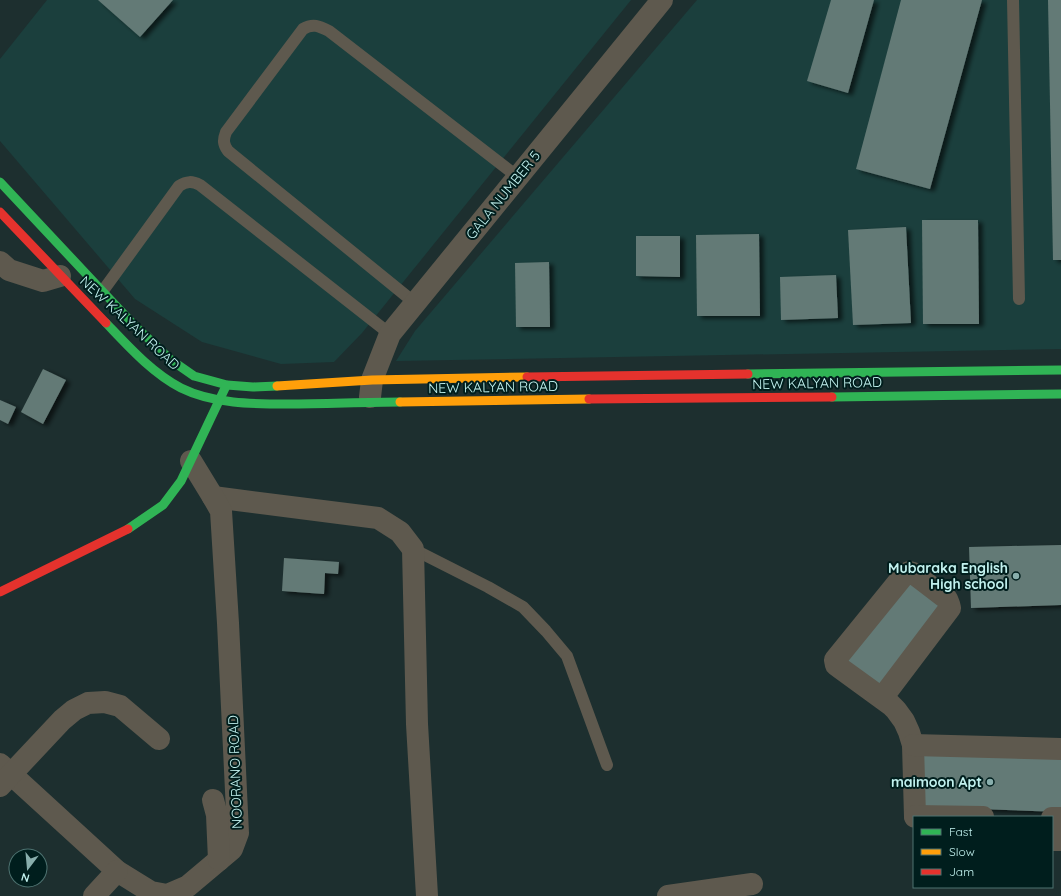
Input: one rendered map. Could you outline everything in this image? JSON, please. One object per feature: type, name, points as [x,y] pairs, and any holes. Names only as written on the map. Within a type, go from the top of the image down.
[{"type":"street","name":"GALA NUMBER 5","points":[[369,402],[372,380],[390,334],[662,0]]},
{"type":"street","name":"NEW KALYAN ROAD","points":[[0,182],[102,292],[171,360],[194,376],[227,385],[253,387],[372,380],[829,372],[1061,370]]},
{"type":"street","name":"NEW KALYAN ROAD","points":[[0,212],[122,339],[163,377],[190,392],[220,400],[248,404],[343,404],[369,402],[1061,394]]},
{"type":"street","points":[[0,262],[9,270],[43,281],[60,276]]},
{"type":"street","points":[[0,592],[132,527],[163,505],[181,481],[227,385]]},
{"type":"street","name":"NOORANO ROAD","points":[[3,775],[117,871],[151,892],[167,895],[188,886],[232,849],[238,833],[221,511],[190,461]]},
{"type":"street","points":[[213,496],[378,518],[400,532],[412,548],[417,724],[427,896]]},
{"type":"street","points":[[882,698],[950,608],[947,599],[914,573],[909,572],[904,575],[835,660],[836,665],[896,710],[909,732],[913,746],[914,816]]},
{"type":"street","points":[[3,775],[62,720],[74,710],[88,703],[105,702],[120,706],[159,739]]},
{"type":"street","points":[[913,746],[1061,749]]},
{"type":"street","points":[[213,800],[217,815],[219,860]]},
{"type":"street","points":[[94,896],[117,871]]},
{"type":"street","points":[[668,896],[752,884]]},
{"type":"lane","points":[[1013,0],[1019,299]]},
{"type":"lane","points":[[415,303],[228,151],[224,145],[226,132],[303,30],[309,26],[319,26],[329,31],[518,177]]},
{"type":"lane","points":[[102,292],[179,186],[185,182],[192,181],[200,185],[390,334]]},
{"type":"lane","points":[[412,548],[488,586],[523,607],[546,631],[567,656],[606,765]]},
{"type":"shaded area","points":[[47,0],[631,0],[362,333],[334,362],[281,364],[202,342],[135,299],[0,141],[0,59]]},
{"type":"shaded area","points":[[697,0],[1061,0],[1061,349],[396,361],[415,331]]},
{"type":"building","points":[[98,0],[173,0],[140,37]]},
{"type":"building","points":[[831,0],[874,0],[848,93],[807,81]]},
{"type":"building","points":[[901,0],[982,0],[930,189],[856,169]]},
{"type":"building","points":[[1048,0],[1061,0],[1061,260],[1053,260]]},
{"type":"building","points":[[922,220],[978,220],[979,324],[923,324]]},
{"type":"building","points":[[906,227],[911,323],[853,325],[848,230]]},
{"type":"building","points":[[759,234],[760,316],[697,316],[696,235]]},
{"type":"building","points":[[636,236],[680,236],[680,277],[636,276]]},
{"type":"building","points":[[549,262],[550,327],[516,327],[515,263]]},
{"type":"building","points":[[836,275],[838,318],[781,320],[780,277]]},
{"type":"building","points":[[43,369],[66,380],[43,424],[21,412]]},
{"type":"building","points":[[0,400],[16,407],[8,424],[0,420]]},
{"type":"building","name":"Mubaraka English High school","points":[[1061,545],[1061,605],[971,608],[969,547]]},
{"type":"building","points":[[284,558],[339,562],[338,574],[325,573],[324,594],[282,591]]},
{"type":"building","points":[[908,577],[946,607],[878,693],[840,663]]},
{"type":"building","name":"maimoon Apt","points":[[920,750],[1061,757],[1061,812],[919,807]]},
{"type":"traffic: fast","points":[[0,182],[135,326],[171,360],[194,376],[227,385],[253,387],[277,386]]},
{"type":"traffic: fast","points":[[106,323],[160,375],[181,388],[206,397],[233,402],[261,404],[400,402]]},
{"type":"traffic: fast","points":[[748,374],[1061,370]]},
{"type":"traffic: fast","points":[[128,529],[163,505],[181,481],[226,386]]},
{"type":"traffic: fast","points":[[832,397],[1061,394]]},
{"type":"traffic: slow","points":[[277,386],[372,380],[527,377]]},
{"type":"traffic: slow","points":[[400,402],[589,399]]},
{"type":"traffic: jam","points":[[0,212],[106,323]]},
{"type":"traffic: jam","points":[[527,377],[748,374]]},
{"type":"traffic: jam","points":[[589,399],[832,397]]},
{"type":"traffic: jam","points":[[0,592],[128,529]]},
{"type":"place","name":"Mubaraka English High school","points":[[1016,576]]},
{"type":"place","name":"maimoon Apt","points":[[990,782]]}]
